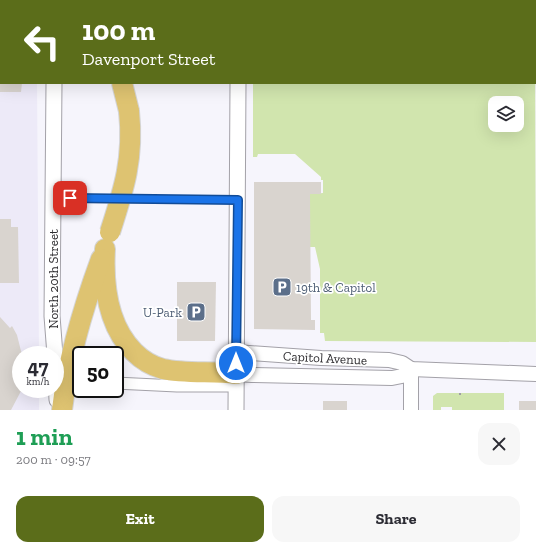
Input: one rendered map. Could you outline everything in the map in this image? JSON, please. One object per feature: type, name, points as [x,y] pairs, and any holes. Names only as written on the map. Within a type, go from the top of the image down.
[{"type":"highway","points":[[62,410],[66,379],[77,332],[124,187],[130,153],[131,135],[129,111],[122,84]]},
{"type":"highway","points":[[107,241],[105,277],[111,313],[120,335],[136,354],[154,366],[168,370],[236,380]]},
{"type":"main road","name":"North 20th Street","points":[[54,84],[52,316],[54,346]]},
{"type":"main road","points":[[236,410],[238,84]]},
{"type":"main road","points":[[57,398],[58,410]]},
{"type":"street","name":"Capitol Avenue","points":[[236,352],[321,358],[389,360],[402,363],[411,369],[536,374]]},
{"type":"street","name":"Capitol Avenue","points":[[124,383],[177,386],[236,380],[252,375],[392,378],[402,376],[411,369]]},
{"type":"street","points":[[411,369],[411,410]]},
{"type":"lane","points":[[70,198],[238,200]]},
{"type":"shaded area","points":[[0,84],[37,84],[39,346],[12,346],[12,398],[39,398],[39,410],[0,410]]},
{"type":"green space","points":[[253,84],[535,84],[536,342],[325,341],[324,333],[320,333],[320,269],[315,247],[310,247],[310,194],[323,193],[323,180],[321,180],[321,177],[295,154],[258,154],[257,157],[253,157]]},
{"type":"green space","points":[[437,393],[504,393],[504,410],[452,410],[452,407],[441,407],[441,410],[433,410],[433,396]]},
{"type":"building","points":[[0,84],[22,84],[21,92],[0,92]]},
{"type":"building","name":"19th & Capitol","points":[[254,182],[321,182],[321,194],[310,194],[311,320],[315,320],[315,330],[254,329]]},
{"type":"building","points":[[0,219],[11,219],[11,227],[18,227],[19,283],[0,283]]},
{"type":"building","name":"U-Park","points":[[177,282],[216,282],[215,341],[177,341]]},
{"type":"building","points":[[0,317],[10,328],[12,326],[17,335],[20,346],[12,346],[12,398],[17,398],[11,410],[0,410]]},
{"type":"building","points":[[323,401],[347,401],[347,410],[323,410]]},
{"type":"building","points":[[519,401],[536,401],[536,410],[519,410]]},
{"type":"place","name":"19th & Capitol","points":[[282,287]]},
{"type":"place","name":"U-Park","points":[[196,312]]},
{"type":"route","points":[[70,198],[238,200],[236,363]]}]
